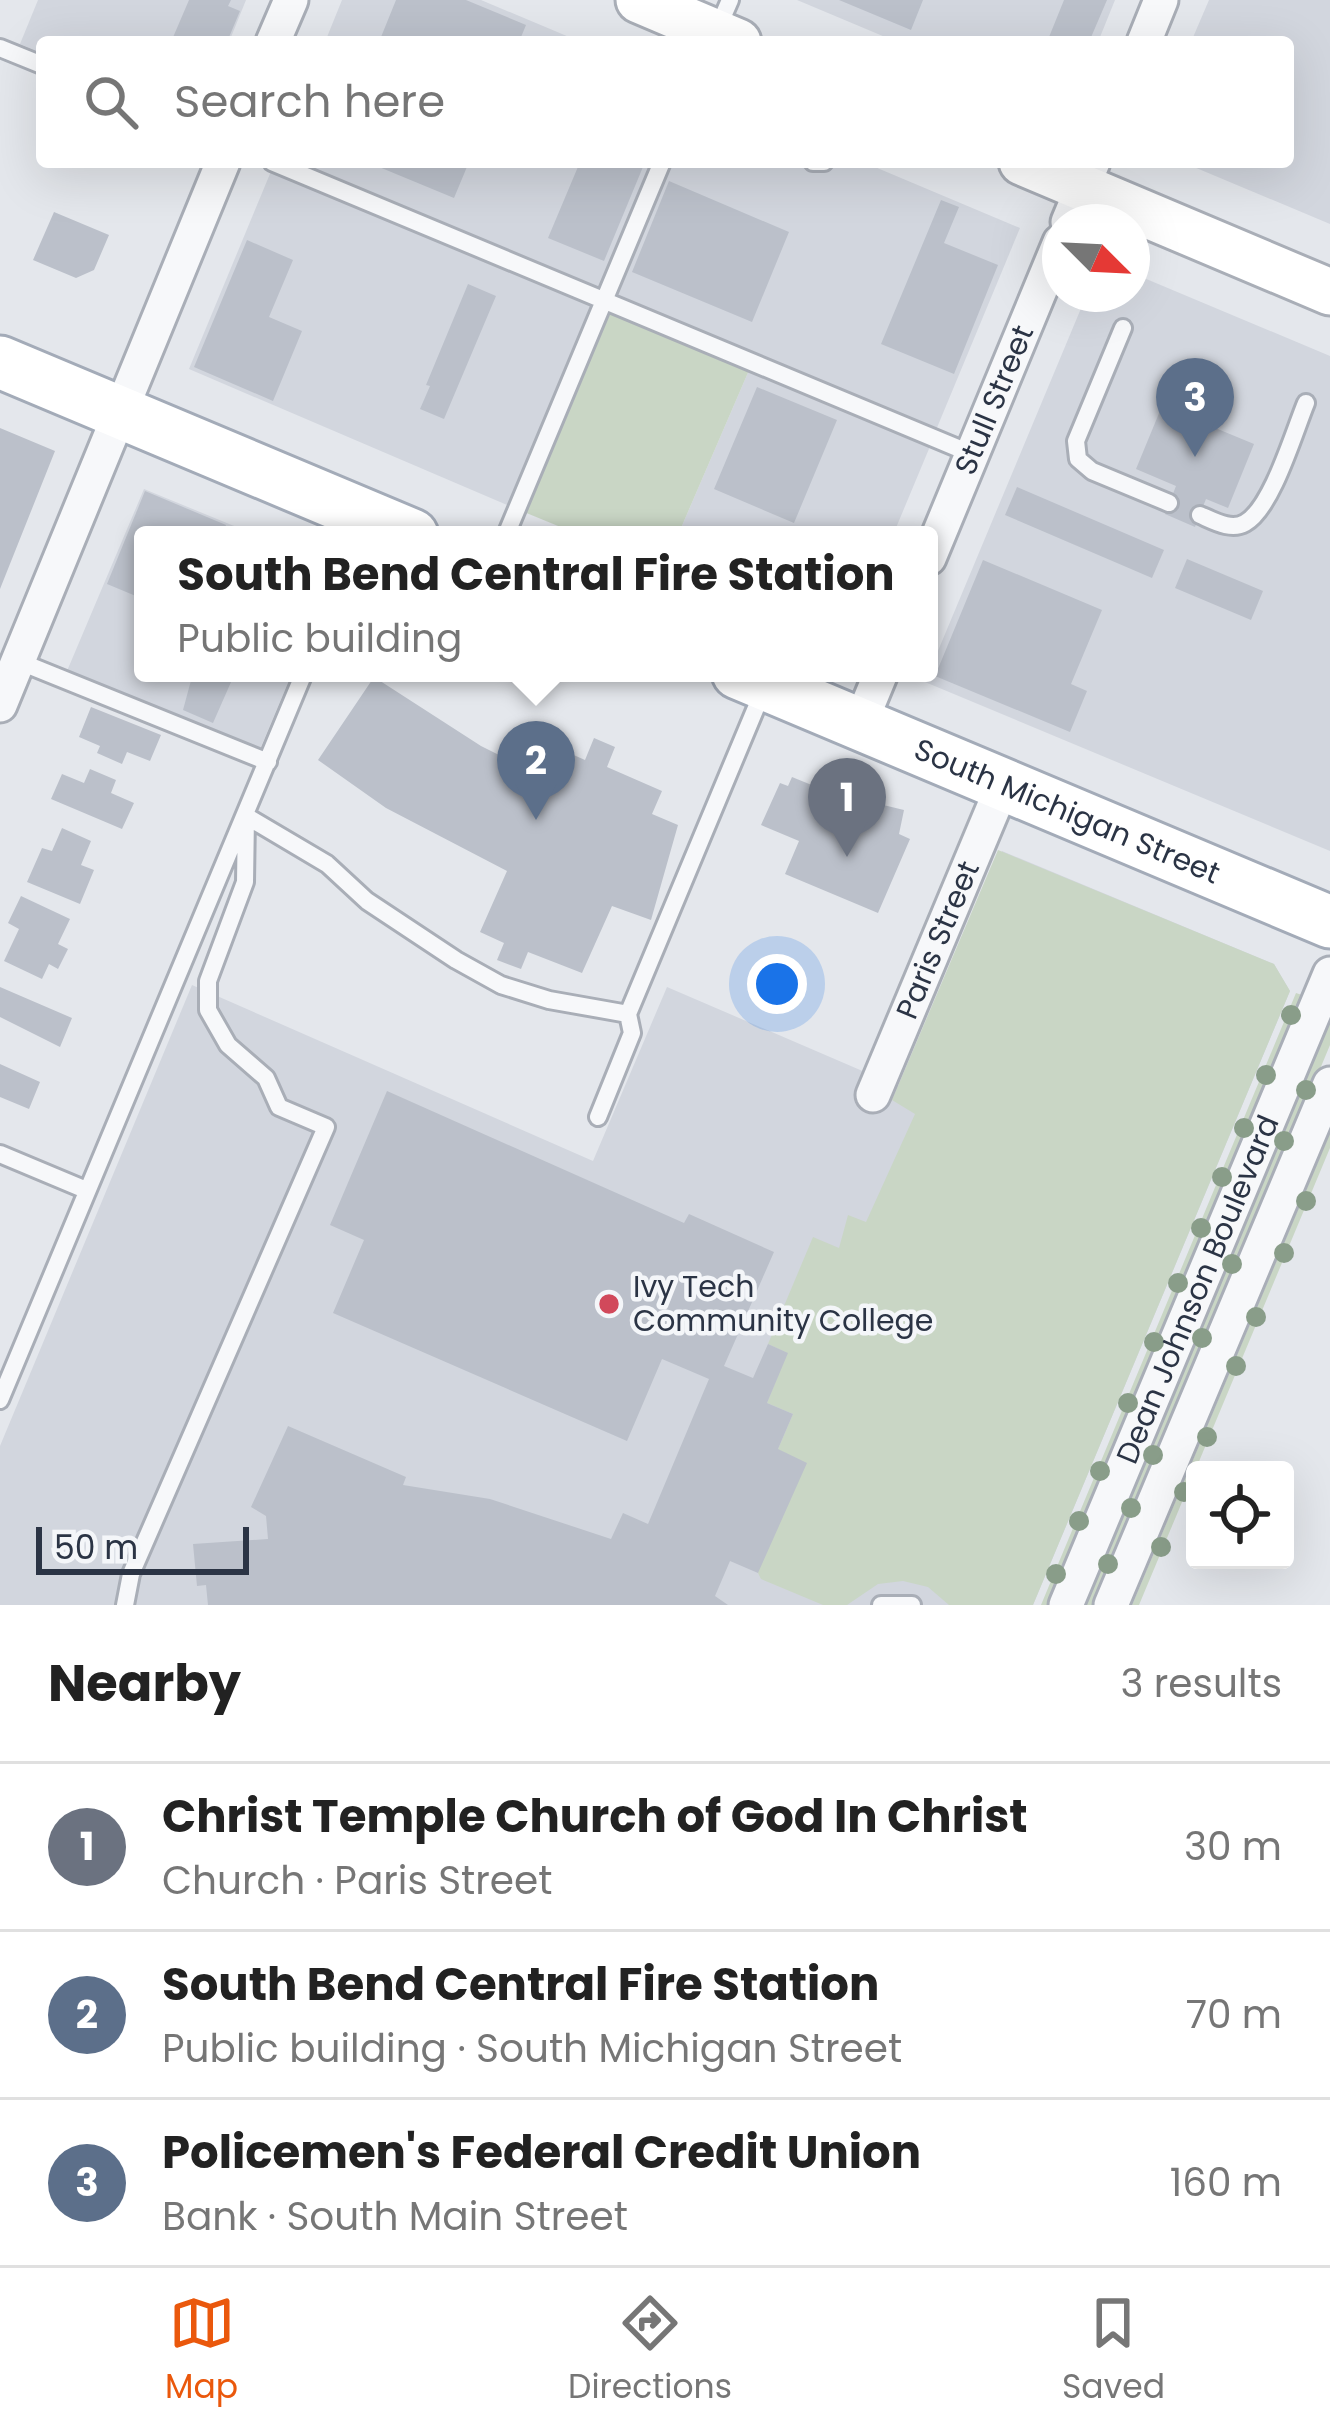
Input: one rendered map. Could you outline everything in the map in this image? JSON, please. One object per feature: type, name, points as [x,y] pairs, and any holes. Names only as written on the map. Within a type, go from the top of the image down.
[{"type":"main road","points":[[639,0],[724,29]]},
{"type":"main road","points":[[1035,168],[1330,292]]},
{"type":"main road","points":[[0,362],[373,526]]},
{"type":"main road","name":"South Michigan Street","points":[[759,682],[1330,922]]},
{"type":"street","points":[[276,36],[291,0]]},
{"type":"street","points":[[1146,36],[1161,0]]},
{"type":"street","points":[[0,705],[221,168]]},
{"type":"street","name":"Stull Street","points":[[938,536],[1042,285]]},
{"type":"street","points":[[860,724],[877,682]]},
{"type":"street","name":"Paris Street","points":[[873,1095],[1003,785]]},
{"type":"street","name":"Dean Johnson Boulevard","points":[[1066,1605],[1330,974]]},
{"type":"street","name":"Dean Johnson Boulevard","points":[[1111,1605],[1330,1084]]},
{"type":"lane","points":[[0,48],[36,63]]},
{"type":"lane","points":[[286,168],[972,454]]},
{"type":"lane","points":[[510,526],[659,168]]},
{"type":"lane","points":[[1123,328],[1076,441],[1078,459],[1092,471],[1169,503]]},
{"type":"lane","points":[[1200,515],[1230,527],[1246,523],[1265,501],[1306,403]]},
{"type":"lane","points":[[18,661],[268,762]]},
{"type":"lane","points":[[0,1400],[300,682]]},
{"type":"lane","points":[[598,1117],[632,1033],[628,1015],[751,682]]},
{"type":"lane","points":[[246,816],[327,864],[367,901],[501,985],[628,1015]]},
{"type":"lane","points":[[125,1605],[131,1574],[326,1127],[279,1107],[266,1078],[228,1045],[208,1010],[208,981],[245,883],[246,816]]},
{"type":"lane","points":[[0,1154],[86,1190]]},
{"type":"lane","points":[[881,1605],[912,1605]]},
{"type":"shaded area","points":[[38,0],[246,0],[231,36],[36,36],[36,51],[20,44]]},
{"type":"shaded area","points":[[342,0],[481,0],[567,36],[327,36]]},
{"type":"shaded area","points":[[797,0],[1115,0],[1100,36],[883,36]]},
{"type":"shaded area","points":[[1209,0],[1330,0],[1330,224],[1196,168],[1294,168],[1294,36],[1194,36]]},
{"type":"shaded area","points":[[311,168],[649,168],[599,289]]},
{"type":"shaded area","points":[[670,168],[877,168],[1020,228],[936,430],[617,296]]},
{"type":"shaded area","points":[[272,169],[596,304],[512,507],[189,369]]},
{"type":"shaded area","points":[[1150,281],[1330,356],[1330,851],[925,682],[938,682],[938,651],[1079,312],[1150,312]]},
{"type":"shaded area","points":[[750,368],[931,444],[897,526],[682,526]]},
{"type":"shaded area","points":[[144,489],[234,526],[134,526],[134,682],[288,682],[260,749],[67,671]]},
{"type":"shaded area","name":"Ivy Tech Community College","points":[[1002,851],[1274,964],[1290,991],[1033,1605],[0,1605],[0,1446],[192,985],[593,1161],[667,987],[902,1088]]},
{"type":"green space","points":[[610,309],[750,368],[682,526],[558,526],[524,512]]},
{"type":"green space","points":[[998,850],[1274,964],[1290,991],[1033,1605],[949,1605],[928,1587],[903,1581],[878,1584],[847,1605],[823,1605],[761,1579],[758,1573],[778,1449],[793,1414],[767,1403],[787,1353],[768,1344],[813,1237],[839,1248],[848,1215],[866,1222],[915,1114],[892,1100]]},
{"type":"green space","points":[[1296,993],[1302,995],[1280,1048],[1047,1605],[1041,1605]]},
{"type":"green space","points":[[1330,1015],[1330,1045],[1097,1605],[1083,1605]]},
{"type":"green space","points":[[1330,1133],[1330,1148],[1199,1461],[1192,1461]]},
{"type":"green space","points":[[1186,1476],[1186,1493],[1139,1605],[1132,1605]]},
{"type":"building","points":[[189,0],[231,0],[228,6],[240,11],[230,36],[174,36]]},
{"type":"building","points":[[396,0],[466,0],[526,25],[521,36],[381,36]]},
{"type":"building","points":[[839,0],[923,0],[911,30]]},
{"type":"building","points":[[1064,0],[1107,0],[1092,36],[1049,36]]},
{"type":"building","points":[[382,168],[466,168],[454,198]]},
{"type":"building","points":[[577,168],[643,168],[604,261],[548,238]]},
{"type":"building","points":[[669,181],[789,232],[752,322],[632,272]]},
{"type":"building","points":[[941,200],[959,207],[944,243],[998,265],[954,374],[881,344]]},
{"type":"building","points":[[54,212],[109,235],[94,270],[76,278],[33,260]]},
{"type":"building","points":[[247,240],[293,260],[269,317],[302,331],[273,401],[194,367]]},
{"type":"building","points":[[468,284],[496,296],[444,419],[420,409]]},
{"type":"building","points":[[757,387],[837,420],[794,523],[714,489]]},
{"type":"building","points":[[1162,406],[1254,444],[1228,508],[1206,499],[1195,527],[1165,514],[1176,486],[1136,469]]},
{"type":"building","points":[[0,428],[55,451],[0,589]]},
{"type":"building","points":[[1017,487],[1164,550],[1152,578],[1005,515]]},
{"type":"building","points":[[145,491],[226,525],[134,526],[134,595],[107,584]]},
{"type":"building","points":[[1187,559],[1263,591],[1251,620],[1175,588]]},
{"type":"building","points":[[983,560],[1102,610],[1071,684],[1087,691],[1070,732],[938,677]]},
{"type":"building","points":[[191,682],[231,682],[213,723],[183,710]]},
{"type":"building","points":[[371,682],[382,682],[481,746],[547,779],[560,749],[585,760],[594,738],[615,747],[607,767],[662,791],[652,814],[678,825],[651,920],[612,906],[582,973],[528,952],[521,969],[497,960],[504,943],[480,932],[507,871],[386,808],[318,760]]},
{"type":"building","points":[[91,707],[161,735],[150,761],[127,752],[122,764],[97,753],[100,746],[79,737]]},
{"type":"building","points":[[90,769],[116,780],[111,793],[134,803],[122,829],[51,799],[62,774],[84,783]]},
{"type":"building","points":[[792,777],[824,790],[820,800],[844,811],[858,792],[875,803],[904,810],[899,834],[910,839],[878,913],[785,874],[799,841],[761,825],[780,783],[788,786]]},
{"type":"building","points":[[62,828],[91,841],[81,865],[94,870],[80,904],[27,882],[42,848],[52,851]]},
{"type":"building","points":[[21,896],[70,919],[58,944],[68,949],[58,969],[49,964],[42,979],[4,961],[19,929],[8,923]]},
{"type":"building","points":[[0,987],[72,1018],[60,1047],[0,1017]]},
{"type":"building","points":[[0,1064],[40,1082],[29,1109],[0,1097]]},
{"type":"building","points":[[387,1091],[684,1223],[689,1214],[774,1252],[724,1366],[753,1378],[768,1344],[788,1353],[767,1403],[793,1414],[778,1449],[807,1463],[758,1573],[730,1561],[715,1596],[728,1605],[208,1605],[206,1585],[197,1586],[193,1544],[268,1539],[266,1516],[251,1507],[288,1426],[406,1477],[403,1485],[490,1499],[611,1539],[623,1513],[648,1524],[709,1379],[662,1359],[627,1441],[333,1313],[364,1240],[330,1225]]},
{"type":"place","name":"Policemen's Federal Credit Union","points":[[1195,457]]},
{"type":"place","name":"South Bend Central Fire Station","points":[[536,820]]},
{"type":"place","name":"Christ Temple Church of God In Christ","points":[[847,857]]},
{"type":"place","name":"Ivy Tech Community College","points":[[609,1304]]}]
